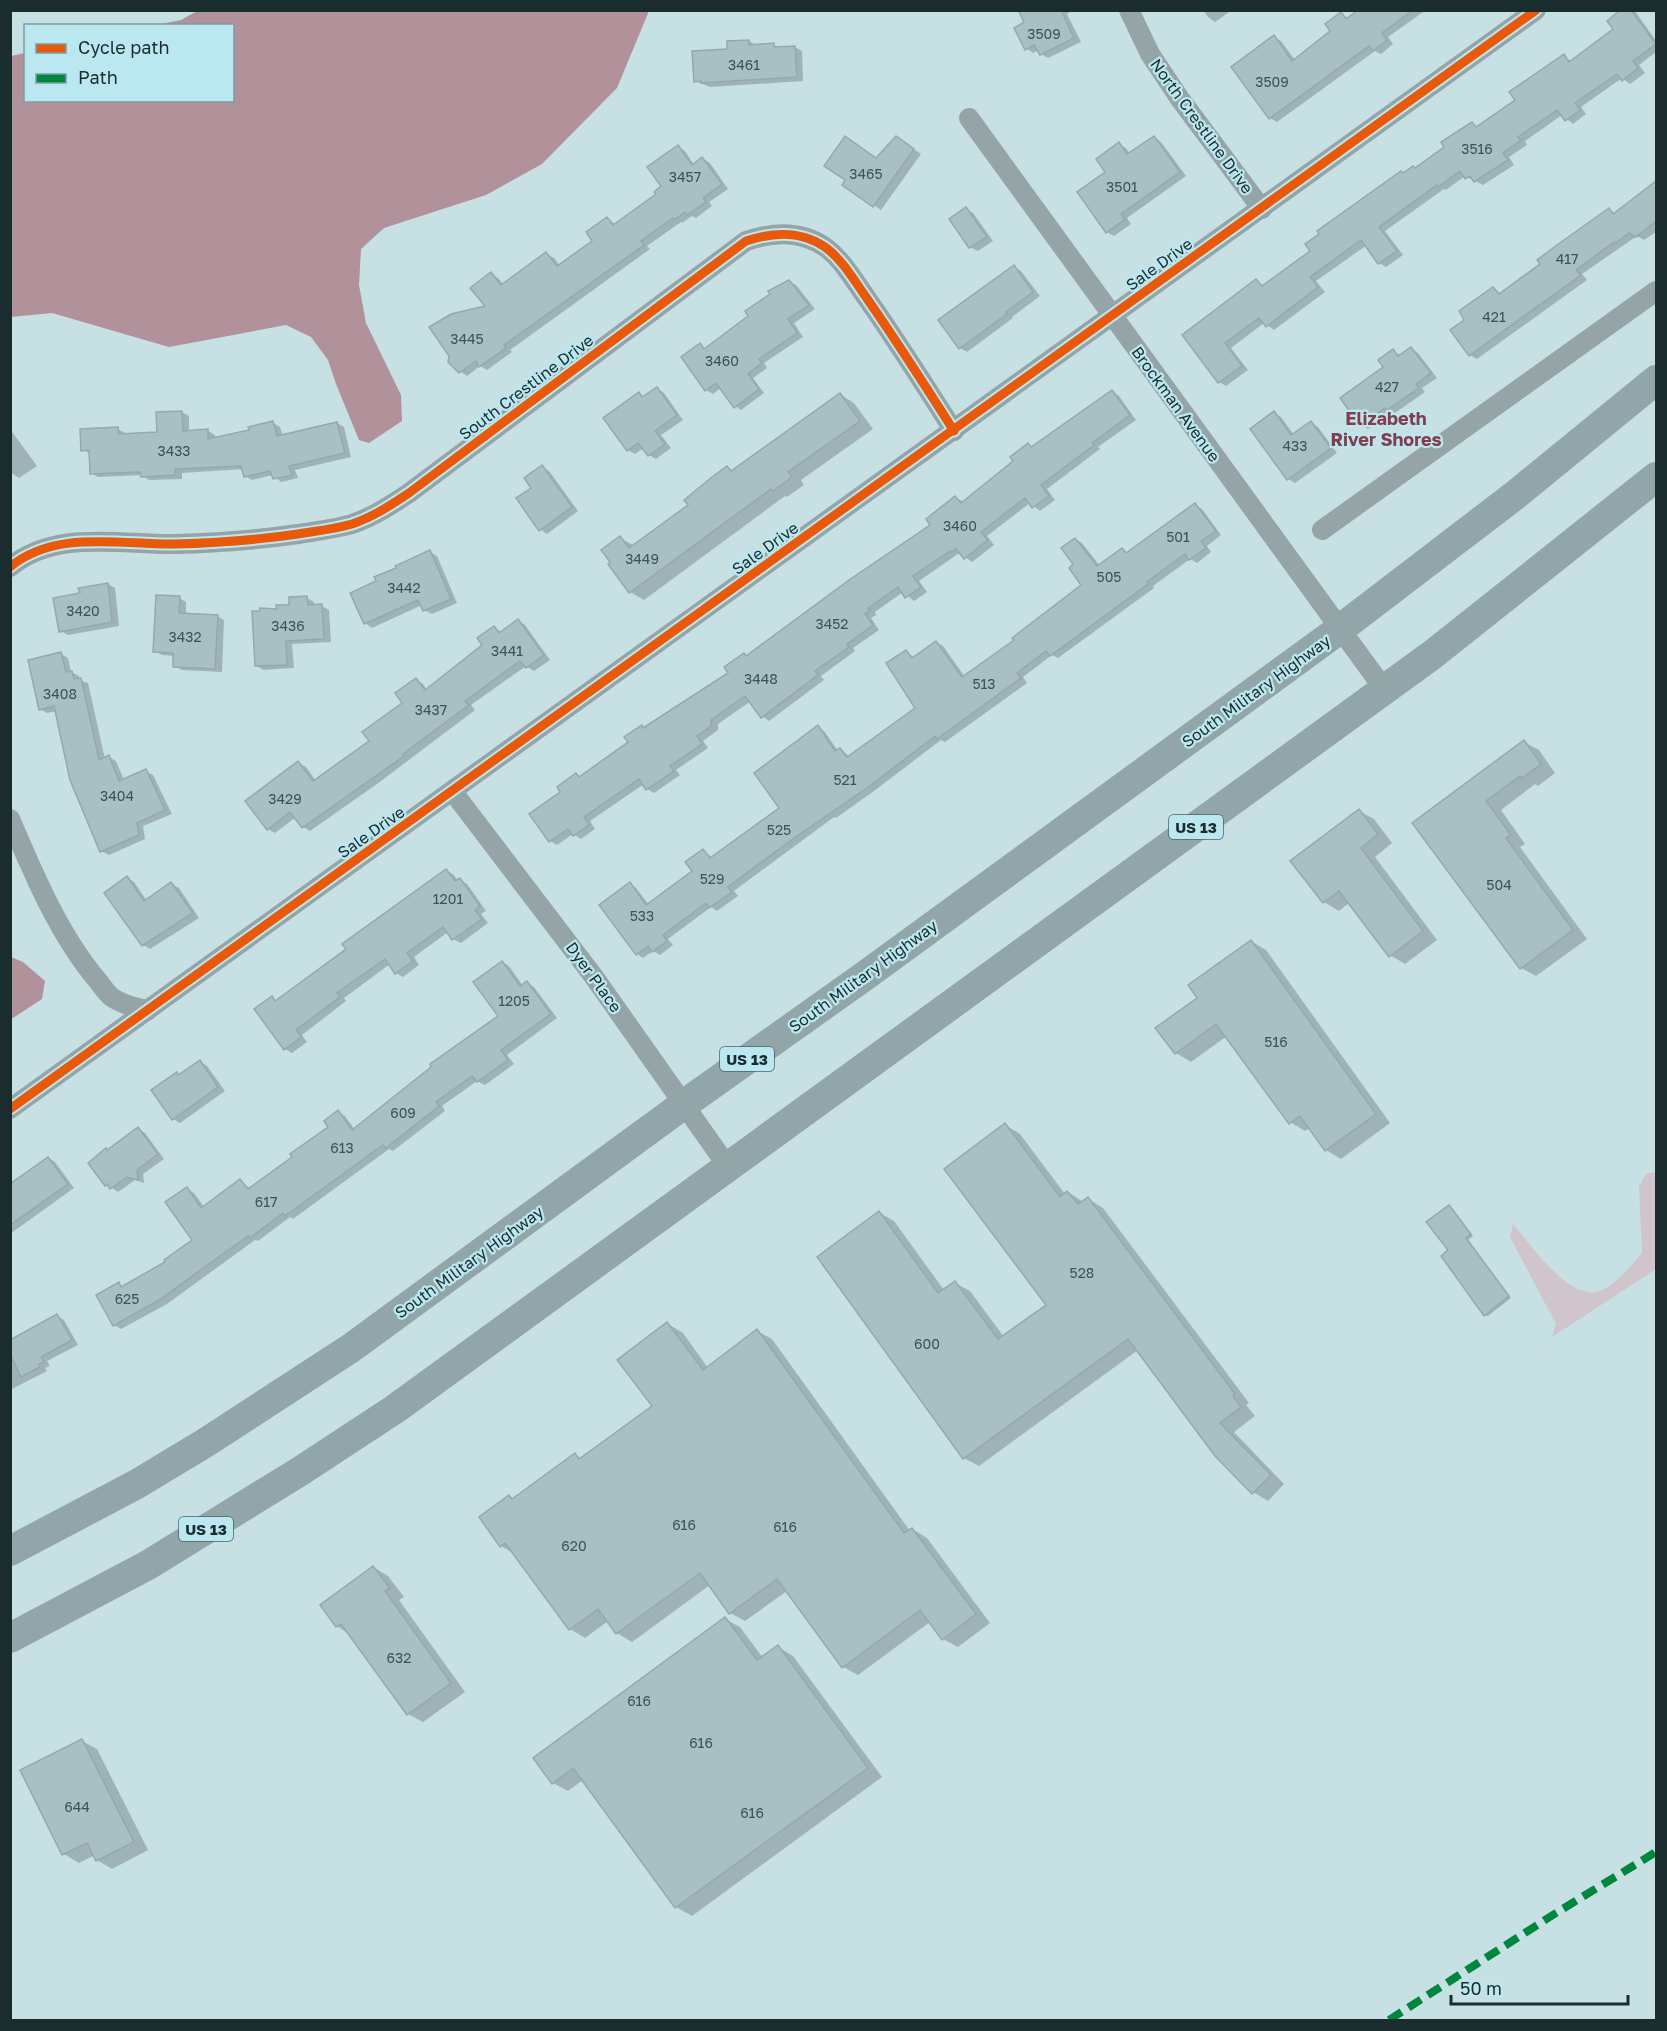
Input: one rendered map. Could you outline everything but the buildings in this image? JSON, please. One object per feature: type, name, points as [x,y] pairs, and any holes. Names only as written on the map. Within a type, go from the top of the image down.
[{"type":"main road","name":"South Military Highway","points":[[10,1551],[137,1484],[279,1396],[351,1348],[1340,629],[1514,496],[1656,380]]},
{"type":"main road","name":"US 13","points":[[10,1638],[148,1565],[395,1409],[1466,629],[1656,477]]},
{"type":"street","name":"North Crestline Drive","points":[[1129,10],[1150,54],[1180,99],[1262,208]]},
{"type":"street","name":"Sale Drive","points":[[10,1109],[1536,10]]},
{"type":"street","name":"Brockman Avenue","points":[[969,118],[1384,689]]},
{"type":"street","name":"South Crestline Drive","points":[[10,567],[39,551],[65,543],[92,541],[174,544],[264,538],[344,526],[382,511],[746,241],[766,234],[787,233],[807,238],[825,247],[840,261],[906,355],[954,431]]},
{"type":"street","points":[[1322,530],[1656,291]]},
{"type":"street","name":"Dyer Place","points":[[453,792],[594,977],[728,1167]]},
{"type":"street","points":[[10,819],[28,861],[66,935],[90,971],[112,997],[129,1006],[148,1010]]},
{"type":"shaded area","points":[[197,11],[649,11],[617,88],[542,164],[486,195],[384,228],[361,249],[359,285],[366,323],[401,395],[402,421],[369,443],[359,440],[328,360],[311,337],[286,325],[169,347],[52,313],[11,317],[11,56],[24,53],[24,102],[234,102],[234,24],[161,24],[181,20]]},
{"type":"shaded area","points":[[11,957],[23,962],[45,981],[42,999],[13,1018],[11,1018]]},
{"type":"shaded area","points":[[1656,1172],[1656,1269],[1552,1337],[1556,1324],[1510,1237],[1513,1224],[1550,1268],[1574,1287],[1585,1292],[1603,1290],[1621,1276],[1642,1253],[1639,1186],[1646,1174]]},
{"type":"marked path","points":[[1389,2020],[1656,1852]]},
{"type":"cycle path","points":[[10,1109],[1536,10]]},
{"type":"cycle path","points":[[10,567],[28,555],[68,543],[175,544],[236,541],[332,529],[367,518],[409,493],[746,241],[776,234],[796,235],[816,241],[837,258],[890,332],[954,431]]},
{"type":"district","name":"Elizabeth River Shores","points":[[1386,428]]}]
